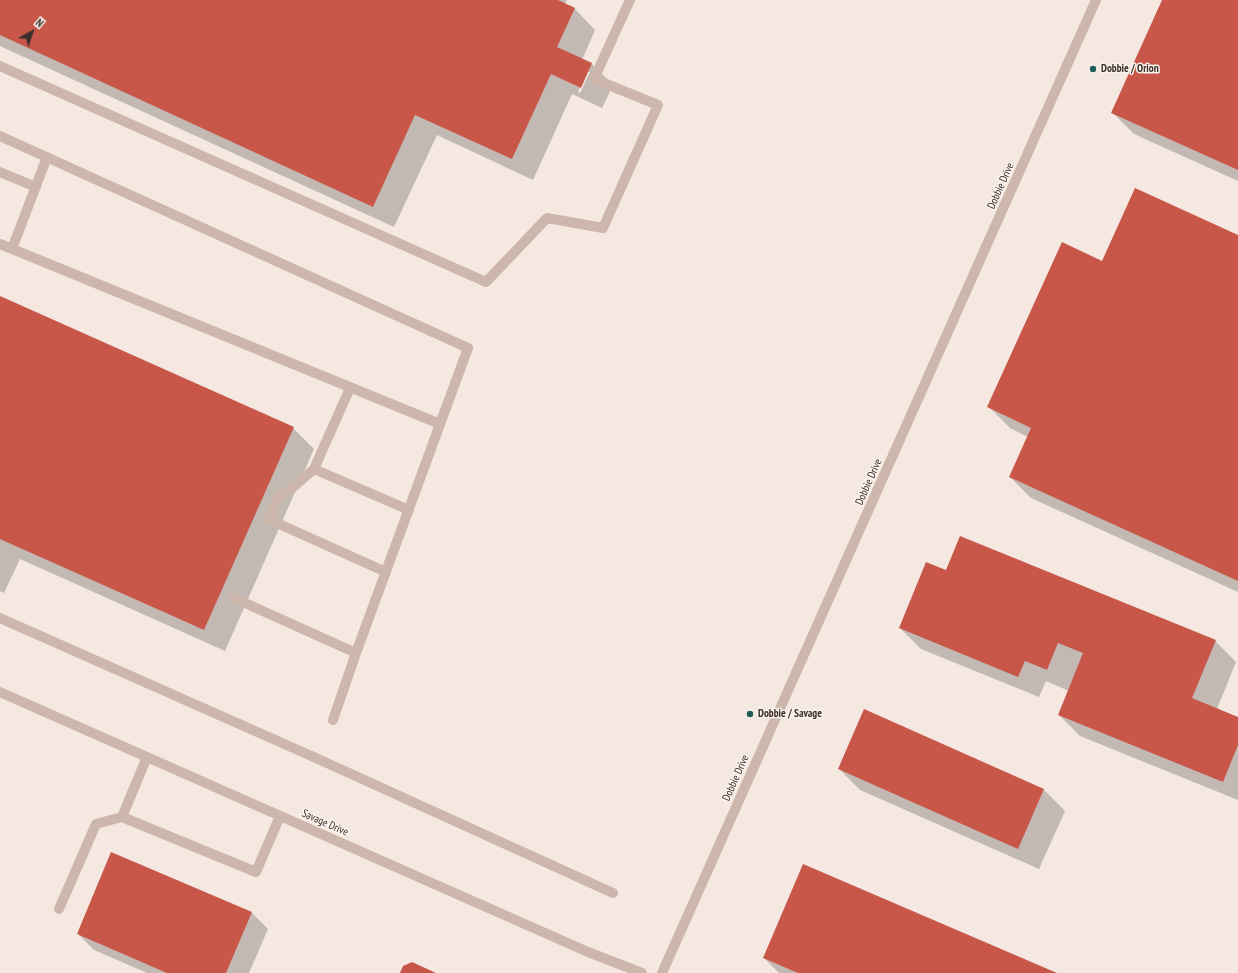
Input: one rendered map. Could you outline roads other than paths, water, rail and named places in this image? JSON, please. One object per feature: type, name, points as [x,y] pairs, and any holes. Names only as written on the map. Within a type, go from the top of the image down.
[{"type":"street","points":[[0,66],[486,282],[547,218],[603,228],[658,105],[594,79],[630,0]]},
{"type":"street","name":"Dobbie Drive","points":[[662,973],[1096,0]]},
{"type":"street","points":[[0,136],[468,348],[356,653],[333,720]]},
{"type":"street","points":[[12,249],[47,157]]},
{"type":"street","points":[[0,172],[36,187]]},
{"type":"street","points":[[0,244],[440,424]]},
{"type":"street","points":[[350,388],[314,469],[292,488],[278,497],[268,519],[386,572]]},
{"type":"street","points":[[314,469],[409,510]]},
{"type":"street","points":[[234,598],[356,653]]},
{"type":"street","points":[[0,618],[316,758],[613,893]]},
{"type":"street","name":"Savage Drive","points":[[0,692],[588,952],[642,973]]},
{"type":"street","points":[[122,817],[147,757]]},
{"type":"street","points":[[59,909],[96,824],[122,817],[256,872],[280,816]]},
{"type":"place","name":"Dobbie / Orion","points":[[1093,69]]},
{"type":"place","name":"Dobbie / Savage","points":[[750,714]]}]
